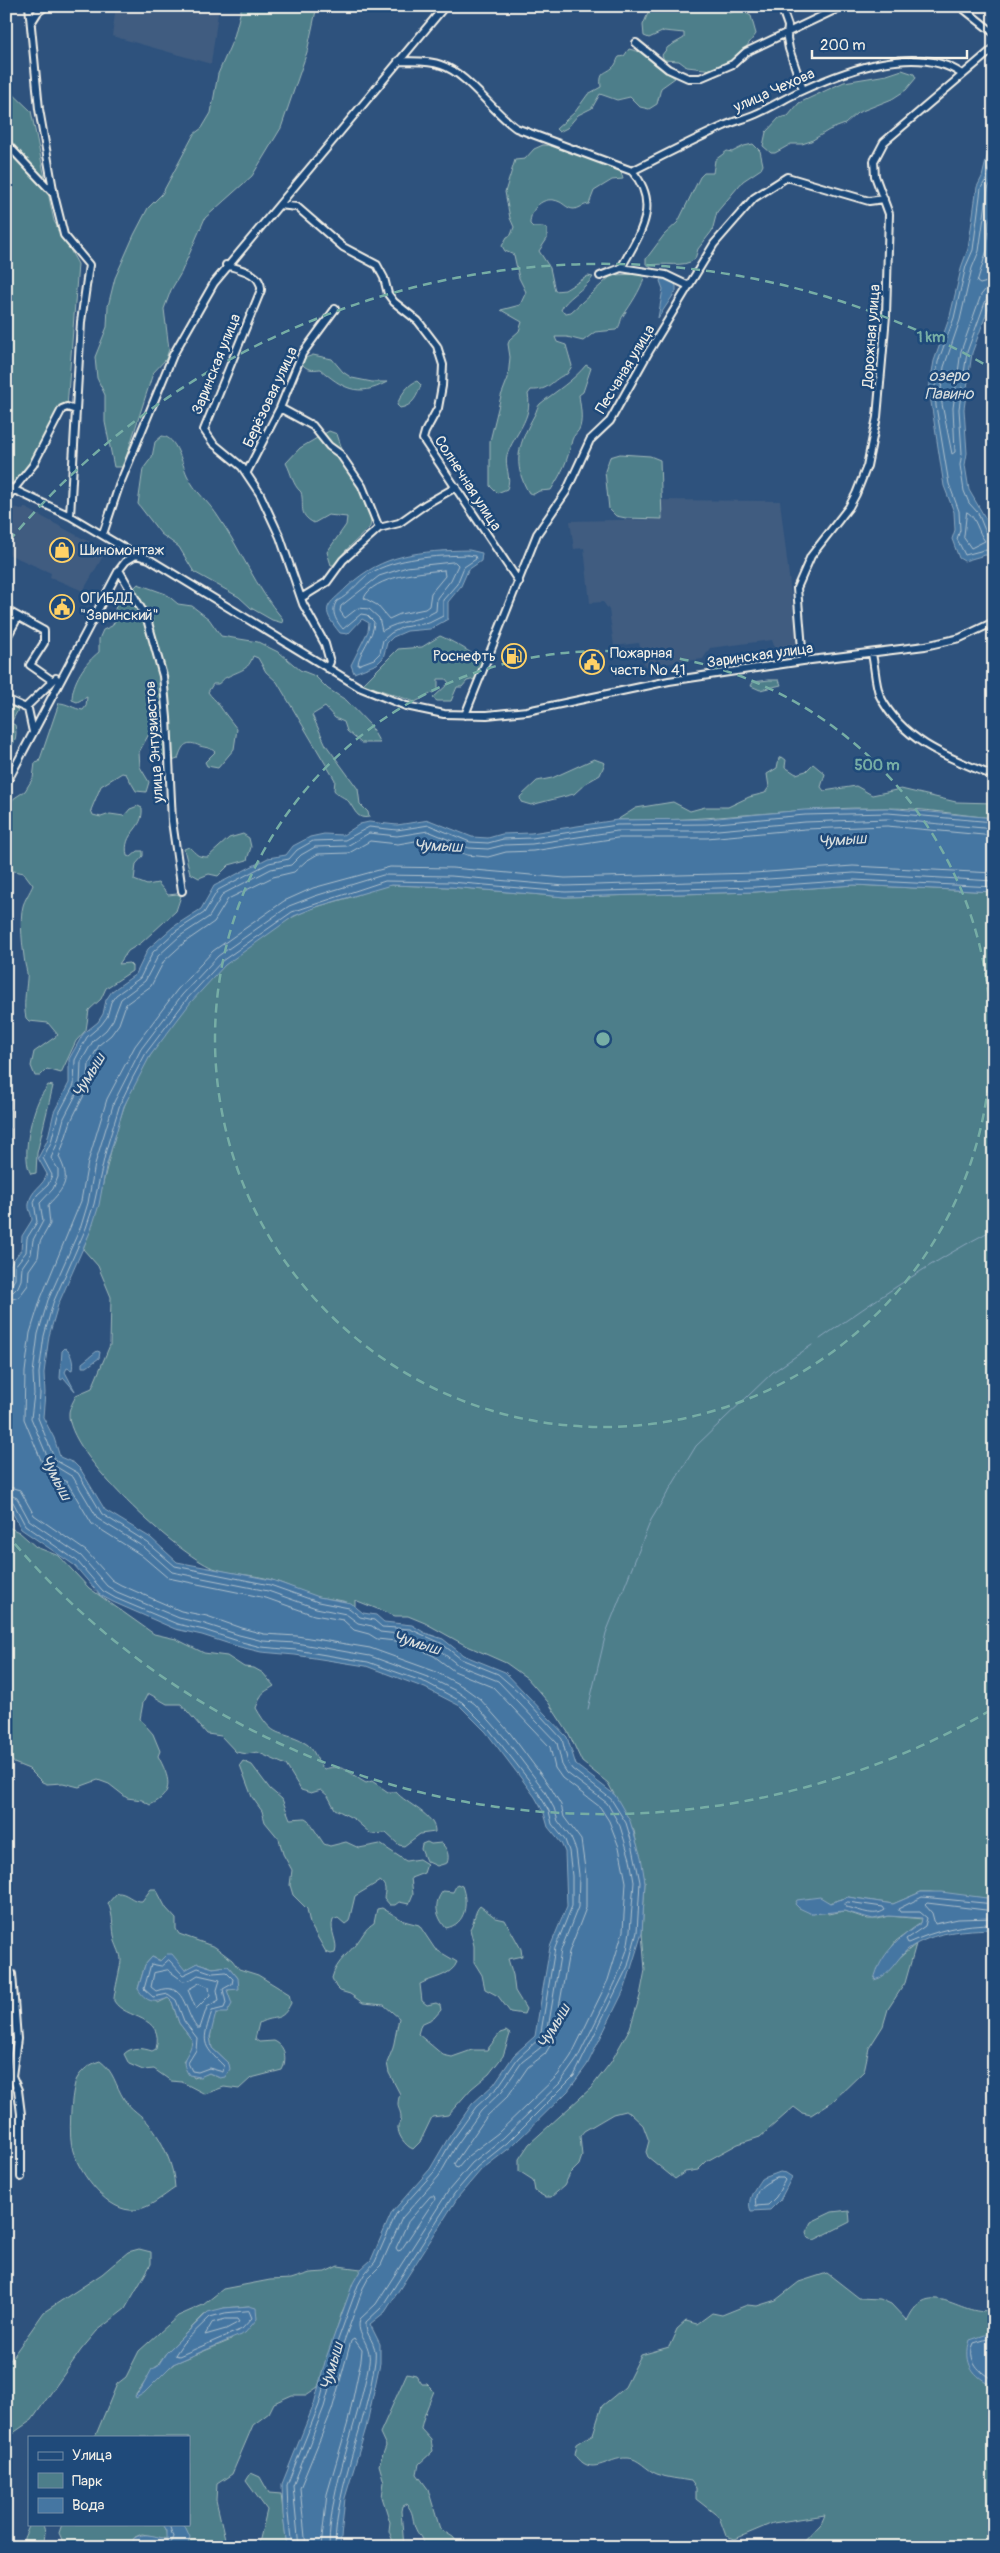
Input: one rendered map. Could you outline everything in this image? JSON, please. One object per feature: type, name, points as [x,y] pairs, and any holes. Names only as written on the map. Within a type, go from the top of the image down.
[{"type":"street","points":[[30,6],[30,24],[39,109],[54,195],[64,235],[88,265],[81,322],[70,516]]},
{"type":"street","points":[[30,24],[38,12],[46,6]]},
{"type":"street","points":[[103,534],[119,486],[173,355],[184,332],[226,265],[279,205],[445,6]]},
{"type":"street","points":[[782,6],[787,20],[789,49],[803,90]]},
{"type":"street","points":[[636,44],[668,68],[688,78],[698,78],[733,64],[746,52],[819,20],[843,6]]},
{"type":"street","points":[[960,6],[994,34]]},
{"type":"street","name":"Дорожная улица","points":[[803,660],[797,588],[811,556],[848,509],[856,494],[866,466],[877,417],[886,309],[889,214],[874,170],[875,154],[879,148],[962,74],[994,48]]},
{"type":"street","name":"улица Чехова","points":[[632,171],[725,125],[756,114],[803,90],[855,70],[893,60],[939,63],[962,74]]},
{"type":"street","points":[[398,61],[446,66],[469,84],[503,119],[516,128],[632,171],[644,191],[647,201],[646,215],[637,240],[620,268]]},
{"type":"street","points":[[6,143],[54,195]]},
{"type":"street","name":"Песчаная улица","points":[[465,715],[537,534],[566,492],[590,440],[610,421],[648,353],[714,244],[739,213],[754,198],[784,178],[791,177],[869,201],[884,199]]},
{"type":"street","name":"Солнечная улица","points":[[279,205],[297,207],[343,247],[377,265],[384,278],[388,294],[394,302],[418,321],[437,346],[443,365],[442,386],[438,408],[424,432],[423,439],[519,582]]},
{"type":"street","name":"Заринская улица","points":[[226,265],[258,279],[261,284],[204,430],[213,443],[246,472],[260,494],[280,537],[309,618],[325,644],[330,662],[327,668]]},
{"type":"street","points":[[600,276],[620,268],[666,275],[689,286]]},
{"type":"street","name":"Берёзовая улица","points":[[246,472],[280,408],[302,354],[335,309]]},
{"type":"street","points":[[6,499],[33,465],[62,409],[67,407],[76,410]]},
{"type":"street","points":[[280,408],[313,426],[330,446],[340,454],[362,486],[379,528]]},
{"type":"street","name":"Заринская улица","points":[[6,486],[70,516],[136,555],[149,559],[327,668],[382,698],[416,708],[465,715],[527,710],[669,681],[803,660],[872,654],[926,646],[960,638],[994,622]]},
{"type":"street","points":[[301,598],[328,582],[347,556],[379,528],[399,524],[426,504],[456,487]]},
{"type":"street","points":[[6,784],[118,570],[126,561],[136,555]]},
{"type":"street","name":"улица Энтузиастов","points":[[118,570],[147,619],[163,676],[172,821],[182,891]]},
{"type":"street","points":[[6,610],[44,631],[44,643],[30,665],[53,681]]},
{"type":"street","points":[[6,639],[18,617]]},
{"type":"street","points":[[872,654],[880,694],[893,717],[906,732],[921,743],[994,776]]},
{"type":"street","points":[[26,707],[65,670]]},
{"type":"street","points":[[6,699],[26,707],[31,714],[33,732]]},
{"type":"street","points":[[6,1049],[6,1139]]},
{"type":"street","points":[[12,1974],[17,2039],[9,2076],[18,2090],[21,2114],[21,2178]]},
{"type":"shaded area","points":[[116,6],[219,6],[211,64],[112,36]]},
{"type":"shaded area","points":[[661,500],[780,501],[797,643],[794,647],[775,649],[772,640],[710,648],[703,659],[645,666],[639,643],[614,646],[609,610],[603,602],[590,603],[584,548],[574,549],[570,521],[661,519]]},
{"type":"shaded area","points":[[15,507],[23,510],[24,507],[106,551],[83,591],[50,577],[51,573],[6,553],[6,544],[15,527],[6,522],[6,516],[9,509],[13,511]]},
{"type":"green space","points":[[242,6],[317,6],[307,52],[281,128],[252,176],[205,218],[181,273],[171,290],[164,309],[169,349],[166,359],[153,373],[123,467],[114,467],[105,422],[105,395],[97,378],[95,357],[107,327],[108,306],[115,278],[148,208],[162,194],[194,134],[202,128],[211,113],[218,74],[234,37]]},
{"type":"green space","points":[[651,6],[724,6],[726,12],[730,13],[739,9],[751,16],[756,34],[740,55],[728,64],[713,70],[687,67],[679,61],[664,60],[662,55],[668,47],[684,38],[684,33],[664,31],[649,38],[644,36],[643,25]]},
{"type":"green space","points":[[629,49],[644,53],[654,64],[675,78],[661,88],[657,104],[649,109],[640,107],[630,97],[617,100],[600,94],[592,108],[578,115],[567,128],[559,132],[556,129],[575,112],[588,94],[601,87],[602,75],[612,68],[619,57],[624,56]]},
{"type":"green space","points":[[902,70],[914,74],[916,78],[906,90],[892,99],[857,113],[845,124],[829,130],[811,141],[802,144],[791,144],[775,153],[771,153],[763,146],[766,132],[779,118],[788,116],[799,103],[844,82],[887,75]]},
{"type":"green space","points":[[6,87],[31,111],[54,221],[78,264],[67,407],[64,408],[43,445],[6,499]]},
{"type":"green space","points":[[753,144],[760,151],[763,165],[761,169],[743,181],[717,212],[712,231],[698,249],[695,259],[685,264],[650,266],[646,264],[646,259],[664,235],[678,222],[700,177],[704,173],[713,173],[715,160],[727,151],[732,152]]},
{"type":"green space","points":[[543,145],[573,151],[593,159],[621,172],[623,179],[612,180],[594,191],[589,204],[574,209],[560,202],[548,200],[539,204],[532,213],[530,224],[533,227],[547,229],[547,239],[539,251],[550,268],[555,291],[565,290],[588,276],[593,277],[561,310],[566,313],[571,312],[612,275],[642,274],[644,278],[638,293],[616,330],[595,332],[583,341],[567,337],[555,337],[557,342],[566,345],[572,366],[567,374],[547,387],[531,390],[528,394],[528,411],[507,455],[506,463],[509,480],[507,489],[497,493],[490,486],[490,441],[501,396],[508,378],[510,357],[508,344],[510,339],[519,331],[522,322],[501,310],[520,305],[526,292],[519,278],[514,255],[505,251],[502,246],[507,237],[511,235],[514,227],[510,218],[505,192],[515,160],[525,159],[534,149]]},
{"type":"green space","points":[[313,355],[332,359],[343,372],[352,378],[372,382],[387,382],[367,389],[351,389],[343,386],[320,369],[310,369],[302,364],[303,359]]},
{"type":"green space","points":[[586,365],[591,368],[583,392],[579,395],[581,423],[573,438],[564,466],[551,490],[539,491],[534,494],[529,493],[523,482],[519,462],[519,453],[525,434],[540,404],[570,381]]},
{"type":"green space","points":[[417,381],[421,385],[416,397],[411,403],[400,408],[397,405],[402,394],[410,385]]},
{"type":"green space","points":[[329,431],[337,434],[348,467],[355,476],[366,508],[372,516],[370,527],[344,552],[335,565],[331,565],[327,552],[346,525],[347,517],[328,515],[314,523],[309,520],[303,513],[301,492],[294,482],[286,463],[300,448]]},
{"type":"green space","points":[[162,436],[172,441],[190,481],[227,530],[256,582],[282,618],[283,623],[272,620],[251,608],[239,597],[194,572],[179,547],[161,534],[138,504],[143,469],[152,457],[155,442]]},
{"type":"green space","points":[[620,454],[650,456],[660,460],[662,519],[626,518],[616,516],[609,509],[605,471],[610,457]]},
{"type":"green space","points":[[138,584],[166,594],[178,604],[192,606],[209,619],[221,636],[258,642],[280,653],[300,670],[315,676],[328,689],[346,700],[370,725],[380,743],[361,743],[347,731],[344,722],[335,718],[325,707],[312,715],[326,745],[358,789],[360,804],[368,812],[369,817],[359,816],[347,800],[334,790],[335,780],[277,682],[266,672],[258,658],[253,656],[249,665],[243,670],[218,684],[213,684],[208,692],[237,729],[234,749],[218,768],[207,766],[205,762],[215,752],[210,748],[192,743],[183,747],[178,759],[169,762],[155,745],[153,736],[149,734],[139,752],[140,767],[149,782],[146,792],[136,791],[126,774],[122,773],[101,786],[91,810],[93,815],[101,817],[110,814],[124,816],[130,809],[138,806],[142,808],[140,822],[130,836],[126,848],[127,856],[131,857],[138,851],[143,851],[143,856],[136,864],[134,880],[147,885],[158,883],[168,895],[177,894],[181,896],[176,911],[141,943],[128,951],[119,964],[129,963],[132,966],[132,971],[106,988],[101,999],[89,1010],[86,1030],[76,1041],[61,1073],[47,1069],[40,1076],[35,1076],[31,1066],[34,1052],[58,1035],[48,1023],[29,1021],[26,1018],[27,975],[22,943],[21,919],[24,904],[33,885],[24,873],[9,870],[7,866],[6,814],[13,799],[25,791],[33,778],[35,763],[39,762],[59,703],[83,710],[86,706],[87,697],[77,702],[72,700],[74,686],[84,667],[99,652],[99,639],[103,630],[112,626],[116,619],[116,605]]},
{"type":"green space","points":[[440,636],[471,653],[483,664],[475,679],[467,681],[462,687],[457,687],[451,701],[437,701],[433,698],[449,683],[446,679],[438,679],[438,690],[415,702],[363,684],[398,649],[422,647]]},
{"type":"green space","points":[[779,680],[781,685],[760,690],[751,686],[753,682]]},
{"type":"green space","points":[[6,703],[19,708],[11,723],[15,725],[15,740],[6,753]]},
{"type":"green space","points":[[782,757],[786,760],[785,767],[796,774],[806,771],[813,764],[825,774],[821,787],[824,791],[856,786],[872,795],[901,789],[956,802],[994,803],[994,818],[914,809],[853,808],[685,819],[617,820],[636,808],[673,802],[690,811],[705,807],[728,807],[749,797],[765,793],[769,787],[767,774],[777,768],[779,758]]},
{"type":"green space","points":[[594,759],[605,763],[600,775],[586,783],[574,794],[531,805],[521,802],[520,797],[537,781],[552,778]]},
{"type":"green space","points":[[243,834],[249,838],[251,847],[247,860],[229,865],[218,876],[209,874],[199,878],[190,873],[184,849],[189,847],[199,856],[208,857],[229,838]]},
{"type":"green space","points":[[391,885],[450,887],[565,897],[755,892],[854,885],[994,892],[994,1899],[921,1892],[893,1904],[848,1897],[830,1903],[826,1902],[828,1914],[844,1911],[868,1919],[888,1916],[923,1919],[921,1923],[896,1941],[877,1970],[899,1958],[916,1944],[905,1983],[888,2009],[883,2026],[869,2048],[864,2071],[833,2101],[811,2115],[802,2113],[794,2107],[760,2137],[738,2144],[707,2161],[698,2170],[685,2172],[675,2179],[648,2157],[646,2152],[649,2141],[643,2125],[625,2111],[613,2114],[584,2131],[580,2136],[582,2156],[579,2165],[570,2174],[564,2186],[551,2197],[545,2197],[535,2191],[533,2180],[519,2171],[519,2159],[529,2144],[591,2088],[611,2062],[630,2028],[640,1996],[645,1970],[642,1933],[645,1882],[634,1831],[608,1783],[582,1762],[569,1734],[548,1702],[527,1678],[506,1663],[408,1616],[395,1616],[355,1600],[355,1606],[342,1601],[318,1597],[272,1580],[213,1568],[196,1559],[151,1523],[104,1476],[85,1452],[73,1431],[69,1413],[76,1395],[92,1388],[110,1345],[111,1297],[98,1266],[83,1249],[90,1232],[118,1125],[131,1089],[141,1070],[181,1012],[225,965],[249,945],[284,922],[307,910]]},
{"type":"green space","points":[[48,1085],[53,1086],[37,1153],[36,1173],[31,1174],[27,1158],[28,1138],[35,1109]]},
{"type":"green space","points":[[6,1526],[19,1532],[36,1547],[59,1556],[89,1588],[154,1634],[176,1639],[204,1653],[227,1656],[244,1667],[254,1668],[263,1673],[274,1686],[262,1694],[256,1708],[267,1725],[277,1732],[308,1745],[324,1769],[342,1768],[366,1783],[372,1781],[388,1792],[396,1792],[431,1820],[435,1832],[420,1834],[404,1846],[399,1845],[386,1833],[371,1834],[354,1819],[335,1809],[328,1796],[321,1790],[311,1793],[301,1790],[286,1765],[257,1752],[247,1754],[236,1752],[221,1736],[207,1734],[181,1704],[167,1704],[148,1693],[143,1703],[140,1719],[153,1734],[160,1751],[158,1756],[165,1771],[168,1784],[164,1795],[150,1805],[142,1800],[127,1798],[109,1784],[98,1780],[79,1787],[63,1783],[47,1784],[42,1782],[29,1769],[14,1763],[6,1751],[13,1736],[6,1716]]},
{"type":"green space","points":[[243,1761],[252,1765],[270,1789],[282,1799],[290,1819],[305,1818],[308,1820],[324,1844],[330,1846],[346,1842],[359,1848],[380,1844],[406,1861],[419,1859],[427,1864],[424,1873],[411,1878],[413,1894],[409,1904],[399,1902],[395,1905],[390,1905],[384,1898],[385,1887],[380,1881],[355,1896],[349,1921],[345,1924],[338,1918],[333,1920],[332,1929],[336,1949],[335,1953],[326,1952],[310,1924],[307,1909],[293,1895],[290,1885],[292,1870],[283,1854],[279,1839],[265,1822],[262,1811],[252,1797],[240,1765]]},
{"type":"green space","points":[[427,1842],[431,1844],[441,1843],[443,1845],[448,1855],[447,1863],[437,1866],[426,1861],[421,1849],[422,1844]]},
{"type":"green space","points":[[457,1884],[462,1886],[464,1892],[464,1912],[458,1922],[446,1928],[438,1914],[438,1900],[443,1891],[453,1892]]},
{"type":"green space","points":[[151,1889],[156,1889],[166,1908],[176,1919],[176,1929],[179,1934],[215,1947],[232,1960],[239,1969],[258,1975],[289,1994],[291,2003],[284,2014],[259,2023],[255,2039],[259,2042],[274,2041],[281,2046],[285,2058],[282,2070],[251,2078],[239,2089],[224,2087],[205,2094],[182,2082],[171,2081],[154,2069],[143,2070],[129,2064],[124,2054],[127,2051],[141,2049],[152,2051],[156,2049],[157,2038],[155,2029],[150,2023],[126,2012],[114,2001],[121,1960],[115,1941],[108,1903],[117,1893],[142,1901]],"holes":[[[152,1957],[185,1971],[198,1963],[213,1968],[228,1966],[238,1978],[222,2001],[211,2030],[212,2048],[229,2064],[220,2078],[209,2073],[194,2078],[183,2061],[192,2049],[192,2040],[179,2023],[172,2002],[168,1998],[158,2003],[138,1989],[145,1965]]]},
{"type":"green space","points":[[480,1906],[496,1918],[505,1920],[521,1949],[522,1956],[508,1959],[515,1991],[526,2009],[524,2014],[510,2012],[498,1996],[485,1989],[482,1975],[474,1962],[474,1946],[470,1929]]},
{"type":"green space","points":[[382,1908],[404,1921],[419,1925],[435,1949],[457,1962],[446,1974],[420,1984],[422,2001],[427,2005],[436,2003],[440,2005],[441,2010],[434,2018],[421,2024],[418,2034],[443,2055],[452,2057],[472,2050],[487,2050],[500,2033],[506,2031],[510,2034],[503,2056],[489,2074],[471,2089],[448,2115],[432,2117],[420,2142],[413,2149],[404,2143],[399,2133],[398,2126],[401,2118],[398,2106],[400,2094],[389,2073],[387,2063],[393,2048],[399,2018],[384,2005],[363,2003],[350,1994],[340,1991],[332,1978],[340,1962],[374,1923],[377,1909]]},
{"type":"green space","points":[[100,2061],[111,2074],[127,2103],[154,2131],[167,2154],[172,2171],[175,2188],[141,2209],[125,2209],[105,2199],[82,2170],[71,2144],[72,2098],[75,2083],[85,2069]]},
{"type":"green space","points":[[849,2210],[850,2222],[814,2240],[808,2238],[806,2232],[811,2222],[832,2212]]},
{"type":"green space","points":[[139,2249],[151,2252],[151,2264],[125,2309],[97,2331],[81,2350],[32,2420],[6,2438],[6,2366],[44,2312],[102,2274],[128,2252]]},
{"type":"green space","points":[[338,2266],[361,2269],[342,2312],[318,2387],[306,2395],[292,2395],[274,2403],[269,2413],[253,2425],[232,2474],[217,2484],[216,2500],[227,2547],[187,2547],[189,2542],[185,2526],[190,2526],[190,2436],[95,2436],[117,2384],[126,2377],[139,2351],[178,2316],[203,2305],[223,2289],[270,2280],[291,2279],[310,2273],[325,2272]],"holes":[[[249,2306],[231,2340],[175,2363],[135,2396],[166,2353],[204,2315],[224,2308]]]},
{"type":"green space","points":[[827,2273],[859,2298],[880,2299],[891,2304],[907,2321],[916,2307],[926,2300],[947,2301],[982,2312],[994,2310],[994,2547],[799,2547],[821,2524],[825,2515],[773,2523],[735,2539],[726,2536],[719,2517],[696,2499],[696,2488],[691,2481],[657,2474],[639,2462],[627,2458],[600,2465],[587,2465],[575,2454],[577,2444],[593,2434],[602,2406],[625,2387],[641,2355],[669,2347],[677,2329],[686,2321],[697,2324],[712,2313],[722,2315],[747,2305],[757,2306],[776,2300],[799,2282]]},
{"type":"green space","points":[[407,2373],[416,2375],[422,2384],[427,2384],[434,2391],[424,2415],[421,2429],[431,2440],[433,2451],[419,2464],[417,2474],[428,2489],[440,2529],[453,2537],[461,2547],[423,2547],[415,2527],[412,2512],[406,2504],[402,2506],[401,2511],[404,2547],[395,2547],[389,2531],[390,2522],[382,2497],[384,2482],[379,2465],[386,2446],[380,2433]]},
{"type":"green space","points":[[251,2473],[260,2477],[269,2493],[281,2494],[287,2547],[258,2547],[267,2510],[246,2481]]},
{"type":"green space","points":[[29,2526],[44,2527],[43,2547],[24,2547],[24,2538]]},
{"type":"green space","points":[[61,2526],[164,2526],[168,2539],[142,2534],[135,2537],[134,2545],[137,2547],[60,2547],[63,2542],[59,2533]]},
{"type":"water","name":"озеро Павино","points":[[994,128],[994,293],[972,353],[964,409],[967,453],[965,465],[969,490],[994,533],[994,556],[985,555],[964,561],[959,558],[952,539],[955,530],[954,512],[944,486],[929,389],[934,361],[950,316],[962,265],[968,249],[977,187],[982,177]]},
{"type":"water","points":[[662,277],[672,281],[676,286],[676,291],[658,318],[663,289],[660,281]]},
{"type":"water","points":[[469,550],[482,553],[481,561],[468,570],[461,586],[448,602],[448,619],[430,629],[407,631],[393,637],[387,643],[383,658],[377,664],[354,673],[351,665],[368,631],[369,623],[362,619],[348,634],[340,633],[329,617],[328,607],[331,603],[361,576],[374,567],[389,561],[419,553]]},
{"type":"water","name":"Чумыш","points":[[887,808],[994,818],[994,892],[854,885],[755,892],[565,897],[450,887],[391,885],[319,906],[294,916],[225,965],[191,1002],[150,1056],[124,1106],[106,1167],[99,1205],[91,1230],[58,1305],[49,1336],[44,1373],[43,1417],[54,1438],[60,1457],[74,1463],[81,1470],[105,1510],[151,1538],[177,1562],[272,1580],[319,1597],[351,1603],[363,1613],[376,1615],[384,1622],[412,1625],[425,1633],[443,1639],[463,1655],[505,1672],[567,1737],[576,1765],[615,1795],[630,1821],[641,1857],[645,1882],[642,1933],[625,1988],[587,2065],[568,2091],[511,2147],[481,2170],[458,2197],[385,2312],[370,2324],[380,2344],[380,2363],[366,2428],[345,2498],[340,2547],[287,2547],[282,2484],[314,2404],[326,2358],[353,2283],[361,2269],[371,2260],[392,2212],[430,2169],[472,2104],[494,2084],[514,2055],[535,2036],[550,1947],[567,1906],[565,1852],[561,1843],[548,1827],[544,1813],[535,1797],[486,1732],[460,1706],[425,1688],[366,1666],[295,1655],[261,1652],[175,1629],[100,1595],[74,1565],[21,1529],[6,1500],[6,1285],[10,1279],[10,1265],[21,1250],[22,1236],[32,1220],[29,1206],[30,1199],[47,1174],[38,1158],[47,1141],[54,1112],[69,1083],[69,1059],[83,1034],[98,1022],[103,1014],[106,1000],[112,991],[136,974],[148,949],[173,927],[201,909],[214,886],[268,858],[286,855],[293,846],[310,837],[324,834],[343,835],[360,824],[369,822],[397,825],[429,820],[472,837],[488,838],[502,834],[531,833],[617,820],[706,819],[804,810]]},
{"type":"water","points":[[65,1348],[72,1358],[73,1364],[72,1370],[67,1368],[65,1372],[75,1391],[64,1378],[61,1380],[60,1378],[62,1351]]},
{"type":"water","points":[[97,1351],[100,1352],[99,1358],[87,1367],[82,1367],[82,1363]]},
{"type":"water","points":[[921,1892],[941,1892],[994,1899],[994,1929],[960,1931],[928,1938],[908,1949],[884,1975],[874,1980],[886,1954],[898,1940],[921,1923],[922,1918],[888,1916],[873,1919],[844,1911],[812,1914],[795,1904],[797,1900],[820,1897],[830,1903],[848,1897],[893,1904]]},
{"type":"water","points":[[167,1954],[172,1954],[185,1970],[198,1963],[213,1968],[228,1966],[238,1978],[239,1989],[227,1990],[232,2004],[227,2013],[216,2013],[210,2037],[212,2048],[229,2064],[230,2069],[225,2077],[220,2078],[209,2073],[200,2077],[189,2075],[184,2060],[192,2040],[179,2023],[172,2002],[168,1998],[151,2001],[144,1997],[138,1989],[145,1965],[152,1957],[160,1961]]},
{"type":"water","points":[[780,2172],[792,2177],[780,2200],[770,2210],[751,2211],[750,2198],[761,2179]]},
{"type":"water","points":[[249,2306],[256,2308],[257,2319],[245,2333],[173,2364],[144,2393],[136,2398],[135,2396],[140,2391],[152,2369],[157,2367],[166,2353],[208,2312],[224,2308]]},
{"type":"water","points":[[994,2332],[994,2386],[980,2378],[971,2368],[968,2348],[970,2340]]},
{"type":"water","points":[[164,2526],[185,2526],[190,2537],[187,2547],[134,2545],[133,2539],[141,2535],[167,2539],[167,2531]]},
{"type":"waterway","points":[[820,1339],[905,1281],[994,1229]]},
{"type":"waterway","points":[[588,1709],[606,1633],[651,1520],[696,1446],[773,1372],[812,1345]]},
{"type":"place","name":"Шиномонтаж","points":[[62,550]]},
{"type":"place","name":"ОГИБДД \"Заринский\"","points":[[62,607]]},
{"type":"place","name":"Роснефть","points":[[514,656]]},
{"type":"place","name":"Пожарная часть № 41","points":[[592,662]]}]
